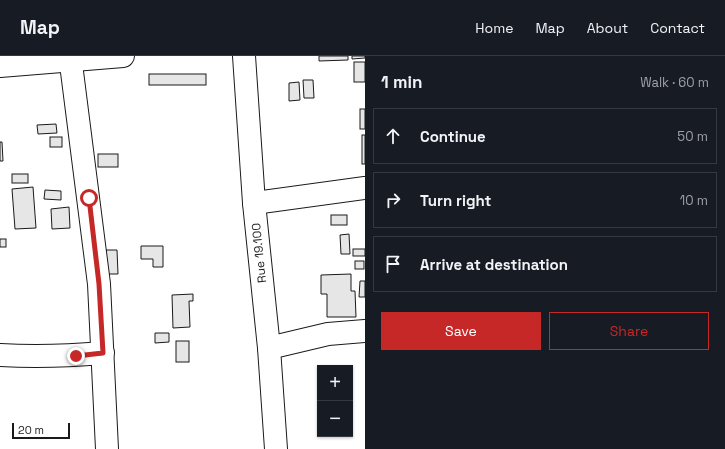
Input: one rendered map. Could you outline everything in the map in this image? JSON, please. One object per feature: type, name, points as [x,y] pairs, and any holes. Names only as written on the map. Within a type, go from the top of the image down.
[{"type":"street","points":[[0,66],[70,58],[123,56]]},
{"type":"street","name":"Rue 19.100","points":[[244,56],[254,202],[269,348],[276,449]]},
{"type":"street","points":[[70,58],[99,284],[107,449]]},
{"type":"street","points":[[254,202],[365,188]]},
{"type":"street","points":[[269,348],[328,334],[365,331]]},
{"type":"street","points":[[0,355],[69,356],[103,353]]},
{"type":"building","points":[[319,56],[348,56],[348,60],[319,61]]},
{"type":"building","points":[[352,56],[365,56],[365,58],[352,59]]},
{"type":"building","points":[[354,62],[365,62],[365,82],[354,82]]},
{"type":"building","points":[[149,74],[206,74],[206,85],[149,85]]},
{"type":"building","points":[[303,80],[313,80],[314,98],[304,98]]},
{"type":"building","points":[[299,82],[300,100],[289,101],[289,83]]},
{"type":"building","points":[[360,109],[365,109],[365,129],[360,129]]},
{"type":"building","points":[[56,124],[57,133],[38,134],[37,125]]},
{"type":"building","points":[[362,135],[365,135],[365,164],[362,164]]},
{"type":"building","points":[[50,137],[62,137],[62,147],[50,147]]},
{"type":"building","points":[[0,142],[2,142],[3,161],[0,161]]},
{"type":"building","points":[[98,154],[118,154],[118,167],[98,167]]},
{"type":"building","points":[[12,174],[28,174],[28,183],[12,183]]},
{"type":"building","points":[[33,187],[36,228],[15,229],[12,189]]},
{"type":"building","points":[[45,190],[61,191],[61,200],[44,199]]},
{"type":"building","points":[[69,207],[70,228],[52,229],[51,209]]},
{"type":"building","points":[[331,215],[347,215],[347,225],[331,225]]},
{"type":"building","points":[[349,234],[350,254],[341,254],[340,235]]},
{"type":"building","points":[[0,239],[6,239],[6,247],[0,247]]},
{"type":"building","points":[[141,246],[163,246],[163,267],[153,267],[153,259],[141,259]]},
{"type":"building","points":[[353,249],[365,249],[365,256],[353,256]]},
{"type":"building","points":[[106,250],[117,250],[118,274],[106,274]]},
{"type":"building","points":[[355,261],[364,261],[364,269],[355,269]]},
{"type":"building","points":[[351,274],[351,291],[355,291],[356,317],[327,317],[327,294],[321,294],[321,275]]},
{"type":"building","points":[[360,281],[365,281],[365,297],[359,297]]},
{"type":"building","points":[[193,294],[193,301],[189,301],[190,327],[173,328],[172,295]]},
{"type":"building","points":[[155,333],[169,333],[169,342],[155,343]]},
{"type":"building","points":[[176,341],[189,341],[189,362],[176,362]]},
{"type":"route","points":[[76,356],[103,353],[99,284],[89,198]]}]
